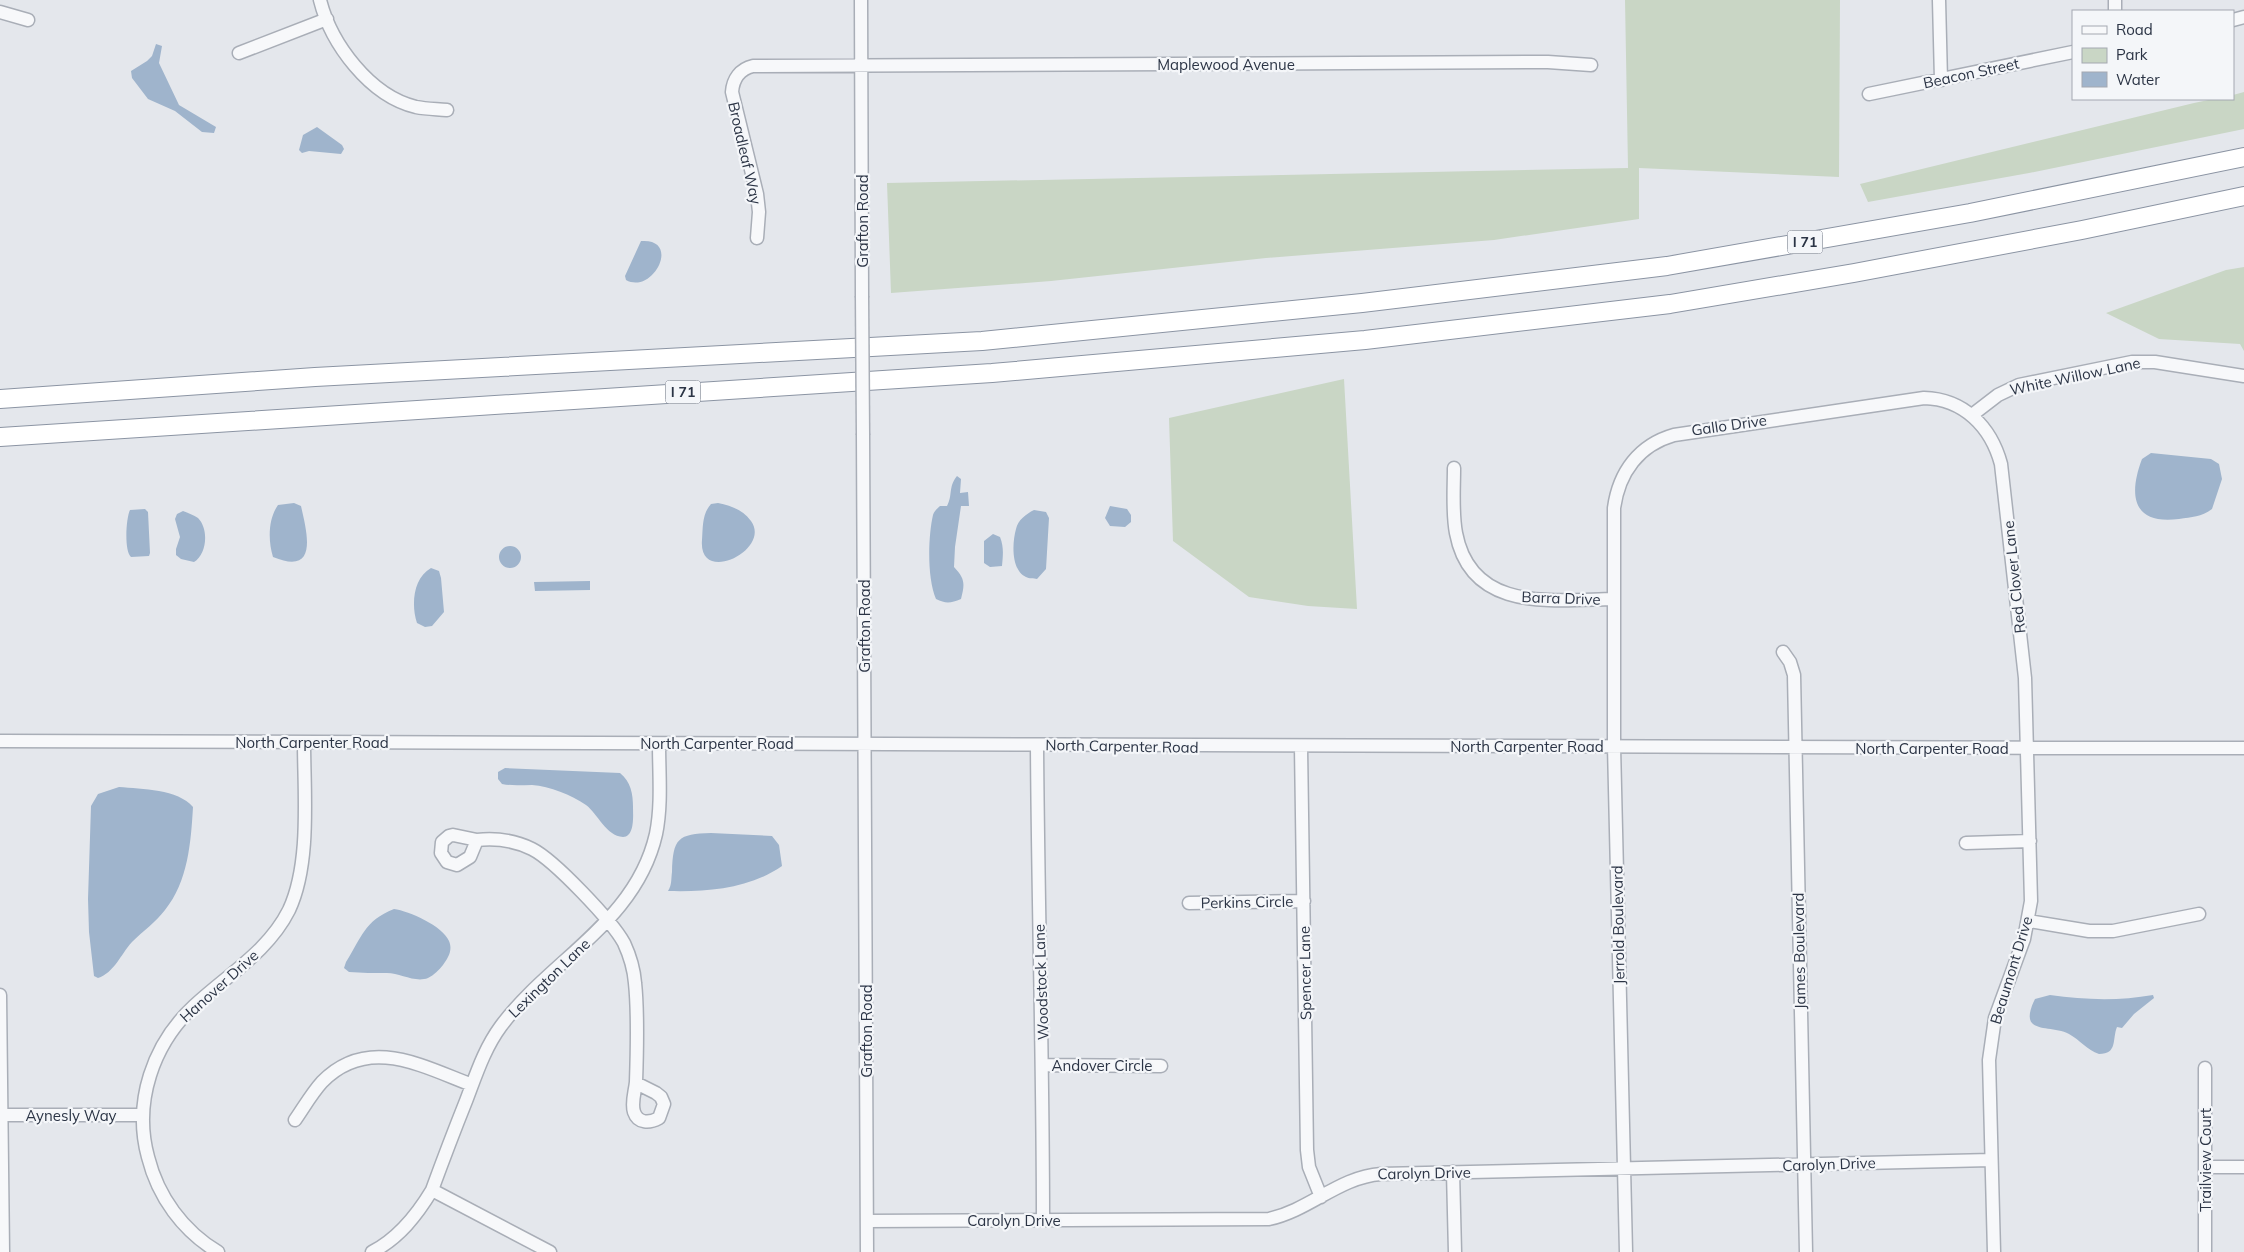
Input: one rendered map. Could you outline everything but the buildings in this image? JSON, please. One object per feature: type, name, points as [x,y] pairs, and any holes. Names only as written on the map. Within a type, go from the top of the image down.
[{"type":"highway","name":"I 71","points":[[0,399],[325,377],[982,341],[1362,303],[1667,266],[1970,213],[2244,158]]},
{"type":"highway","name":"I 71","points":[[0,437],[1002,372],[1365,340],[1670,304],[1873,269],[2092,228],[2244,196]]},
{"type":"street","points":[[320,0],[336,39],[352,62],[374,84],[395,98],[415,107],[447,110]]},
{"type":"street","name":"Grafton Road","points":[[861,0],[868,1252]]},
{"type":"street","points":[[1939,0],[1940,80]]},
{"type":"street","points":[[0,12],[28,20]]},
{"type":"street","points":[[239,53],[327,19]]},
{"type":"street","name":"Beacon Street","points":[[1869,94],[2072,52]]},
{"type":"street","name":"Maplewood Avenue","points":[[862,65],[1548,62],[1591,65]]},
{"type":"street","name":"Broadleaf Way","points":[[757,238],[757,199],[732,97],[734,80],[745,69],[753,66],[862,65]]},
{"type":"street","name":"White Willow Lane","points":[[1972,415],[1998,394],[2019,385],[2132,362],[2155,362],[2244,376]]},
{"type":"street","name":"Gallo Drive","points":[[1613,599],[1614,508],[1618,485],[1635,458],[1658,441],[1684,432],[1910,399],[1930,398],[1944,401],[1962,408],[1972,415]]},
{"type":"street","name":"Red Clover Lane","points":[[1972,415],[1991,438],[2001,464],[2025,678],[2027,749]]},
{"type":"street","name":"Barra Drive","points":[[1454,468],[1456,534],[1465,558],[1482,578],[1504,593],[1531,600],[1613,599]]},
{"type":"street","name":"Jerrold Boulevard","points":[[1613,599],[1614,746],[1626,1252]]},
{"type":"street","name":"James Boulevard","points":[[1783,652],[1790,662],[1794,675],[1794,748],[1806,1252]]},
{"type":"street","name":"North Carpenter Road","points":[[0,741],[1301,747],[2244,748]]},
{"type":"street","name":"Hanover Drive","points":[[201,1248],[177,1216],[157,1184],[146,1148],[142,1115],[148,1081],[154,1063],[171,1032],[194,1005],[256,954],[280,925],[289,909],[298,885],[303,858],[304,742]]},
{"type":"street","name":"Lexington Lane","points":[[372,1252],[397,1236],[422,1207],[432,1190],[489,1044],[527,995],[607,921],[631,894],[642,875],[650,854],[659,812],[659,744]]},
{"type":"street","name":"Woodstock Lane","points":[[1037,745],[1044,1220]]},
{"type":"street","name":"Spencer Lane","points":[[1301,747],[1308,1150],[1309,1167],[1321,1196]]},
{"type":"street","name":"Beaumont Drive","points":[[1994,1252],[1989,1060],[1991,1039],[2001,998],[2018,956],[2029,921],[2031,886],[2027,749]]},
{"type":"street","points":[[476,840],[497,838],[512,841],[539,852],[552,862],[607,921],[624,944],[634,971],[636,1083]]},
{"type":"street","points":[[1966,843],[2030,842]]},
{"type":"street","name":"Perkins Circle","points":[[1189,903],[1304,901]]},
{"type":"street","points":[[2029,921],[2089,931],[2113,931],[2199,914]]},
{"type":"street","points":[[0,995],[3,1252]]},
{"type":"street","points":[[295,1120],[317,1088],[327,1078],[345,1066],[379,1056],[401,1058],[472,1085]]},
{"type":"street","name":"Andover Circle","points":[[1043,1065],[1161,1066]]},
{"type":"street","name":"Trailview Court","points":[[2205,1068],[2205,1252]]},
{"type":"street","name":"Aynesly Way","points":[[1,1114],[142,1115]]},
{"type":"street","name":"Carolyn Drive","points":[[867,1221],[1269,1219],[1293,1213],[1345,1183],[1368,1175],[1991,1160]]},
{"type":"street","points":[[2205,1167],[2244,1167]]},
{"type":"street","points":[[1453,1172],[1455,1252]]},
{"type":"street","points":[[432,1190],[550,1252]]},
{"type":"street","points":[[201,1248],[218,1252]]},
{"type":"green space","points":[[1625,0],[1840,0],[1839,177],[1639,168],[1639,219],[1494,240],[1266,258],[1051,281],[891,293],[887,183],[1628,168]]},
{"type":"green space","points":[[2244,92],[2244,129],[2029,173],[1868,202],[1860,184],[2194,103],[2208,100],[2234,100],[2234,95]]},
{"type":"green space","points":[[2244,267],[2244,351],[2240,344],[2159,339],[2106,313],[2226,270]]},
{"type":"green space","points":[[1344,379],[1357,609],[1308,606],[1249,597],[1173,541],[1169,418]]},
{"type":"water","points":[[156,44],[162,46],[159,63],[179,105],[216,127],[214,133],[202,132],[175,111],[148,99],[132,78],[131,71],[152,56]]},
{"type":"water","points":[[317,127],[342,145],[344,149],[341,154],[309,151],[302,153],[299,150],[303,135]]},
{"type":"water","points":[[641,241],[653,242],[660,248],[661,256],[659,265],[653,273],[646,280],[636,283],[626,280],[625,276]]},
{"type":"water","points":[[2151,453],[2211,459],[2219,464],[2222,479],[2212,509],[2192,517],[2164,520],[2143,512],[2135,496],[2135,485],[2142,459]]},
{"type":"water","points":[[957,476],[961,479],[960,493],[968,492],[969,506],[961,506],[955,547],[954,567],[962,578],[963,589],[961,599],[943,602],[936,599],[931,580],[929,557],[931,524],[936,510],[940,506],[947,506],[952,484]]},
{"type":"water","points":[[294,503],[301,506],[306,528],[306,549],[304,556],[298,561],[288,561],[273,557],[270,544],[270,530],[272,517],[278,505]]},
{"type":"water","points":[[718,503],[732,507],[744,514],[751,521],[755,532],[752,543],[744,552],[733,559],[721,562],[711,561],[704,554],[702,540],[706,512],[711,504]]},
{"type":"water","points":[[1110,506],[1127,509],[1131,515],[1131,522],[1125,527],[1110,526],[1105,518]]},
{"type":"water","points":[[145,509],[148,512],[150,553],[149,556],[131,557],[127,548],[127,527],[130,510]]},
{"type":"water","points":[[1034,510],[1046,512],[1049,518],[1046,569],[1037,579],[1027,578],[1021,574],[1015,562],[1013,548],[1020,520]]},
{"type":"water","points":[[183,511],[198,518],[204,528],[204,547],[202,553],[194,562],[181,559],[176,555],[180,537],[175,519],[177,514]]},
{"type":"water","points":[[993,534],[1000,537],[1003,551],[1002,566],[990,567],[984,563],[984,541]]},
{"type":"water","points":[[510,546],[518,549],[521,557],[518,565],[510,568],[502,565],[499,557],[502,549]]},
{"type":"water","points":[[431,568],[439,571],[444,612],[432,626],[425,627],[417,623],[414,600],[420,578]]},
{"type":"water","points":[[590,581],[590,590],[535,591],[534,582]]},
{"type":"water","points":[[505,768],[620,773],[629,784],[633,797],[633,820],[630,833],[623,837],[617,836],[607,829],[586,805],[560,792],[532,785],[502,784],[498,779],[498,772]]},
{"type":"water","points":[[119,787],[149,789],[169,793],[186,801],[193,807],[191,834],[187,861],[173,899],[158,919],[132,942],[113,968],[104,976],[98,978],[94,976],[89,932],[88,899],[91,806],[98,794]]},
{"type":"water","points":[[711,833],[772,836],[779,845],[782,866],[756,880],[727,888],[698,891],[668,891],[671,882],[674,852],[679,840],[691,835]]},
{"type":"water","points":[[394,909],[425,920],[446,935],[450,951],[443,965],[428,978],[423,979],[413,979],[392,973],[349,972],[344,968],[346,962],[370,924]]},
{"type":"water","points":[[2050,995],[2102,999],[2153,995],[2154,998],[2134,1014],[2122,1028],[2117,1027],[2112,1049],[2099,1054],[2069,1034],[2038,1027],[2033,1024],[2030,1019],[2030,1011],[2035,999]]}]
